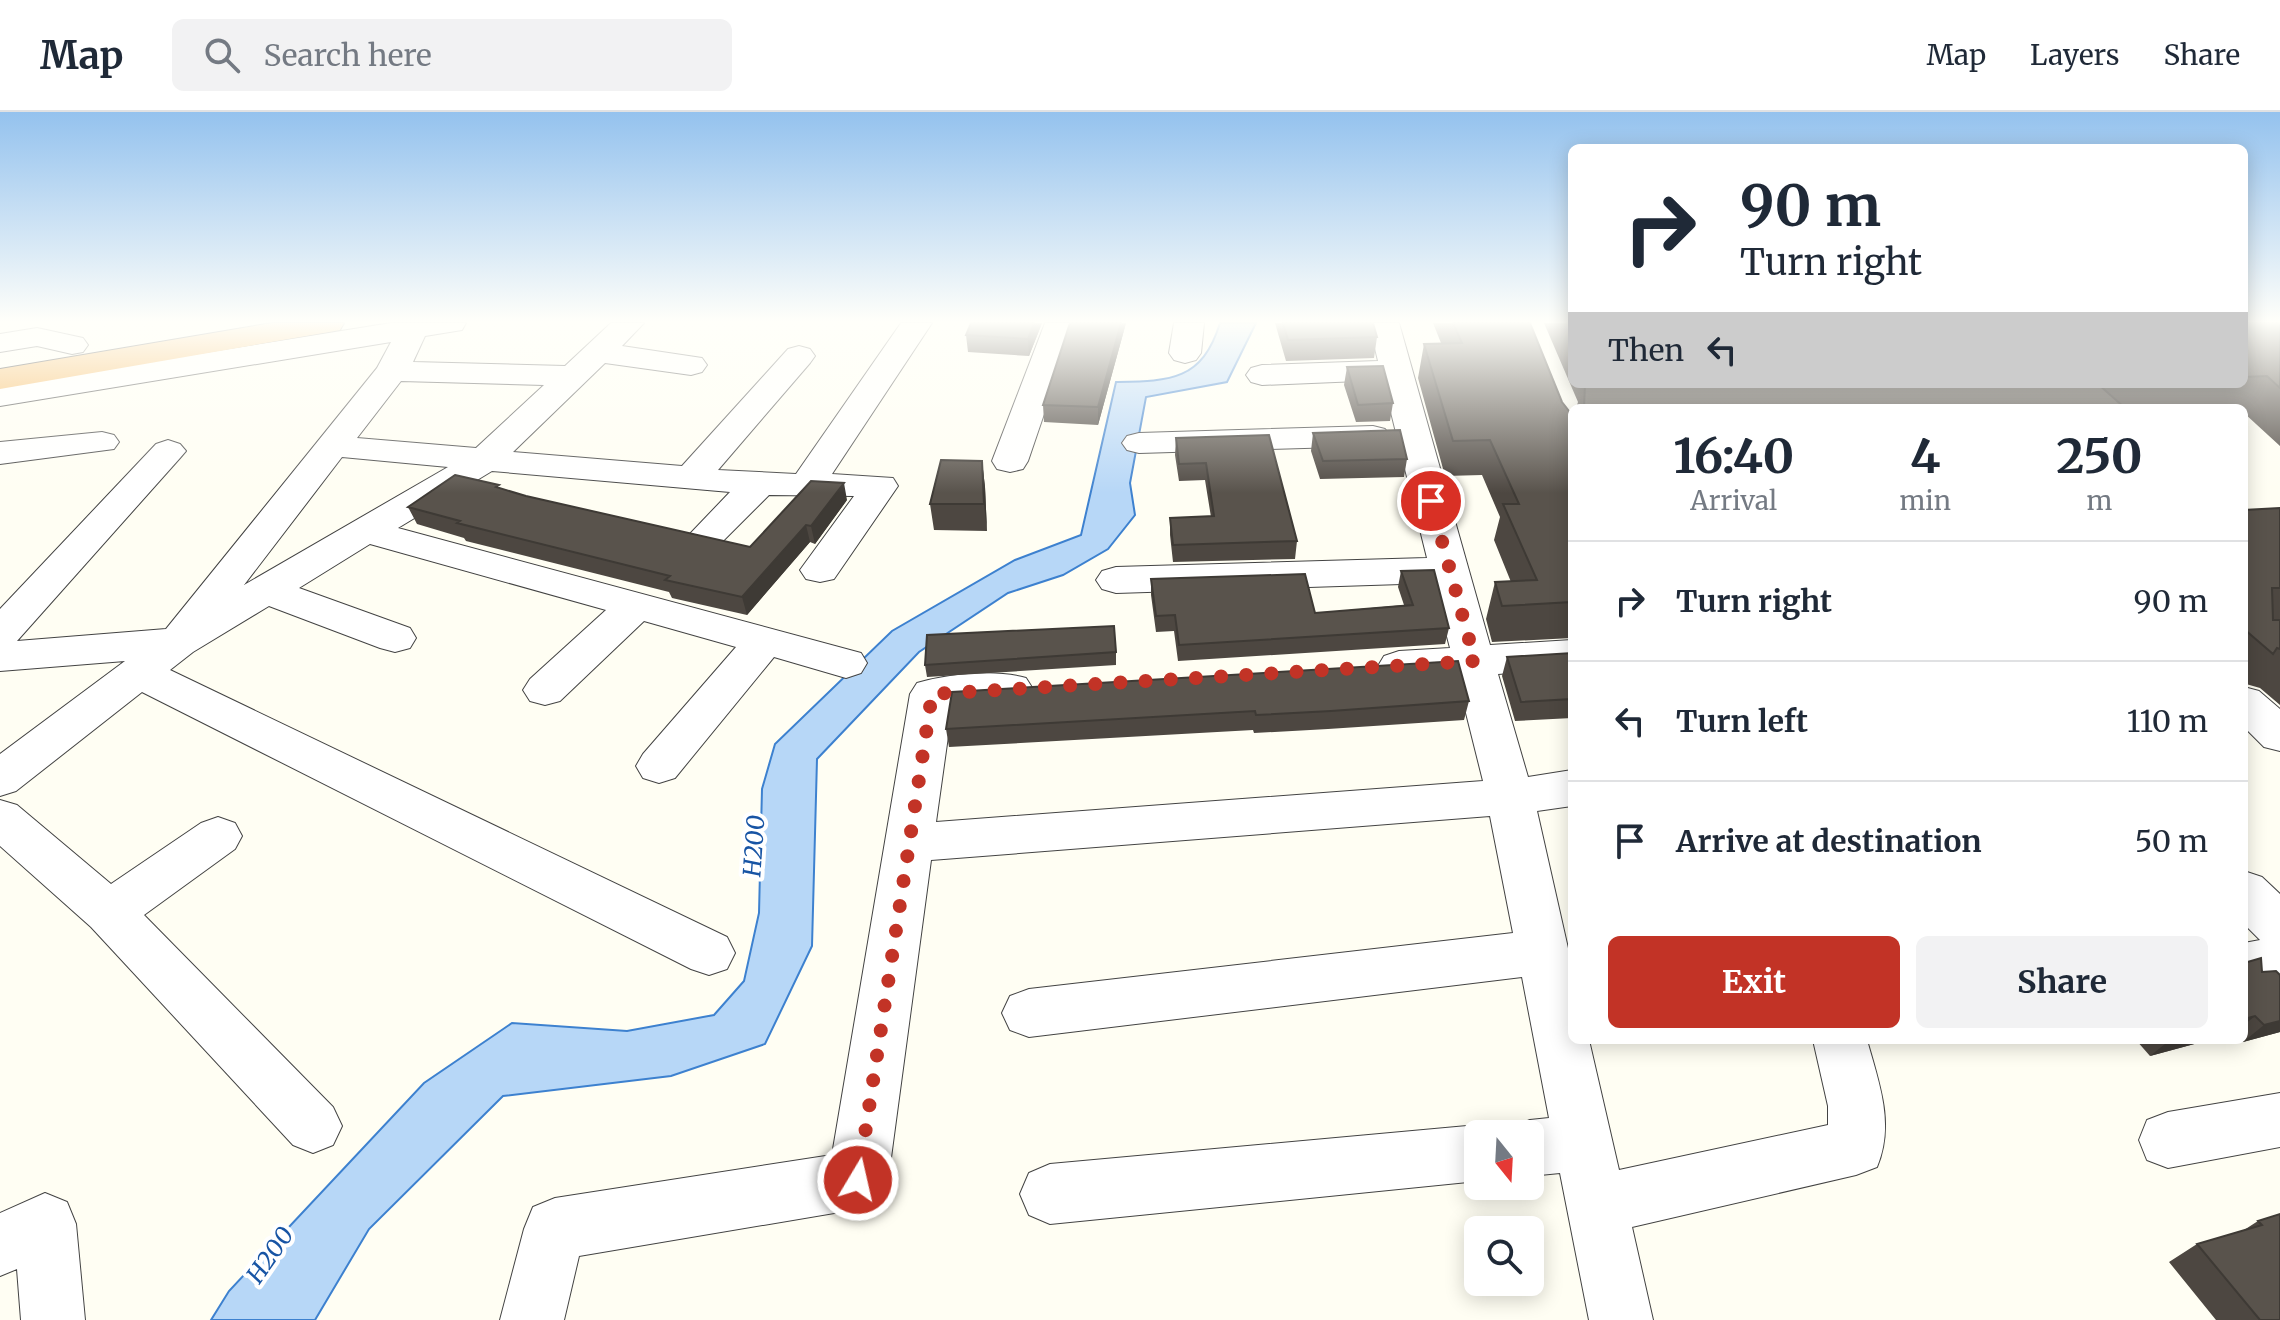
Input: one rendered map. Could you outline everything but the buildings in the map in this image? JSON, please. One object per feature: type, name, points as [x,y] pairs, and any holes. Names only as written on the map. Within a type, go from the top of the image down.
[{"type":"street","points":[[0,396],[38,379]]},
{"type":"street","points":[[0,657],[178,642],[385,379]]},
{"type":"street","points":[[0,779],[178,642],[487,458],[571,379]]},
{"type":"street","points":[[691,478],[778,379]]},
{"type":"street","points":[[808,483],[879,379]]},
{"type":"street","points":[[1010,461],[1040,379]]},
{"type":"street","points":[[1398,379],[1510,797],[1543,952],[1557,1146],[1597,1205],[1621,1320]]},
{"type":"street","points":[[1139,443],[1413,434]]},
{"type":"street","points":[[0,453],[102,442]]},
{"type":"street","points":[[332,446],[759,484],[880,486],[820,570]]},
{"type":"street","points":[[0,634],[168,451]]},
{"type":"street","points":[[705,538],[759,484]]},
{"type":"street","points":[[366,531],[846,663]]},
{"type":"street","points":[[1116,580],[1449,570]]},
{"type":"street","points":[[266,590],[395,638]]},
{"type":"street","points":[[545,690],[635,606]]},
{"type":"street","points":[[659,766],[764,642]]},
{"type":"street","points":[[1363,668],[1568,654]]},
{"type":"street","points":[[140,673],[709,953]]},
{"type":"street","points":[[532,1320],[555,1229],[858,1180],[932,694],[1044,687]]},
{"type":"street","points":[[2248,706],[2280,735]]},
{"type":"street","points":[[911,843],[1510,797],[1568,789]]},
{"type":"street","points":[[0,818],[109,912],[313,1126]]},
{"type":"street","points":[[109,912],[218,836]]},
{"type":"street","points":[[2248,895],[2280,927]]},
{"type":"street","points":[[1029,1013],[1543,952]]},
{"type":"street","points":[[2248,964],[2280,959]]},
{"type":"street","points":[[1597,1205],[1856,1147],[1857,1106],[1841,1044]]},
{"type":"street","points":[[2168,1140],[2280,1120]]},
{"type":"street","points":[[1050,1194],[1464,1154]]},
{"type":"street","points":[[0,1245],[45,1224],[53,1320]]},
{"type":"water","name":"H200","points":[[1228,379],[1146,397],[1130,483],[1135,515],[1108,549],[1063,575],[1008,593],[919,652],[817,759],[812,946],[765,1044],[671,1076],[503,1096],[369,1229],[315,1320],[211,1320],[229,1291],[424,1083],[512,1023],[627,1031],[714,1015],[744,981],[759,913],[762,789],[775,744],[892,631],[1015,560],[1081,535],[1116,382]]},
{"type":"route","points":[[858,1180],[932,694],[1475,661],[1431,501]]}]
